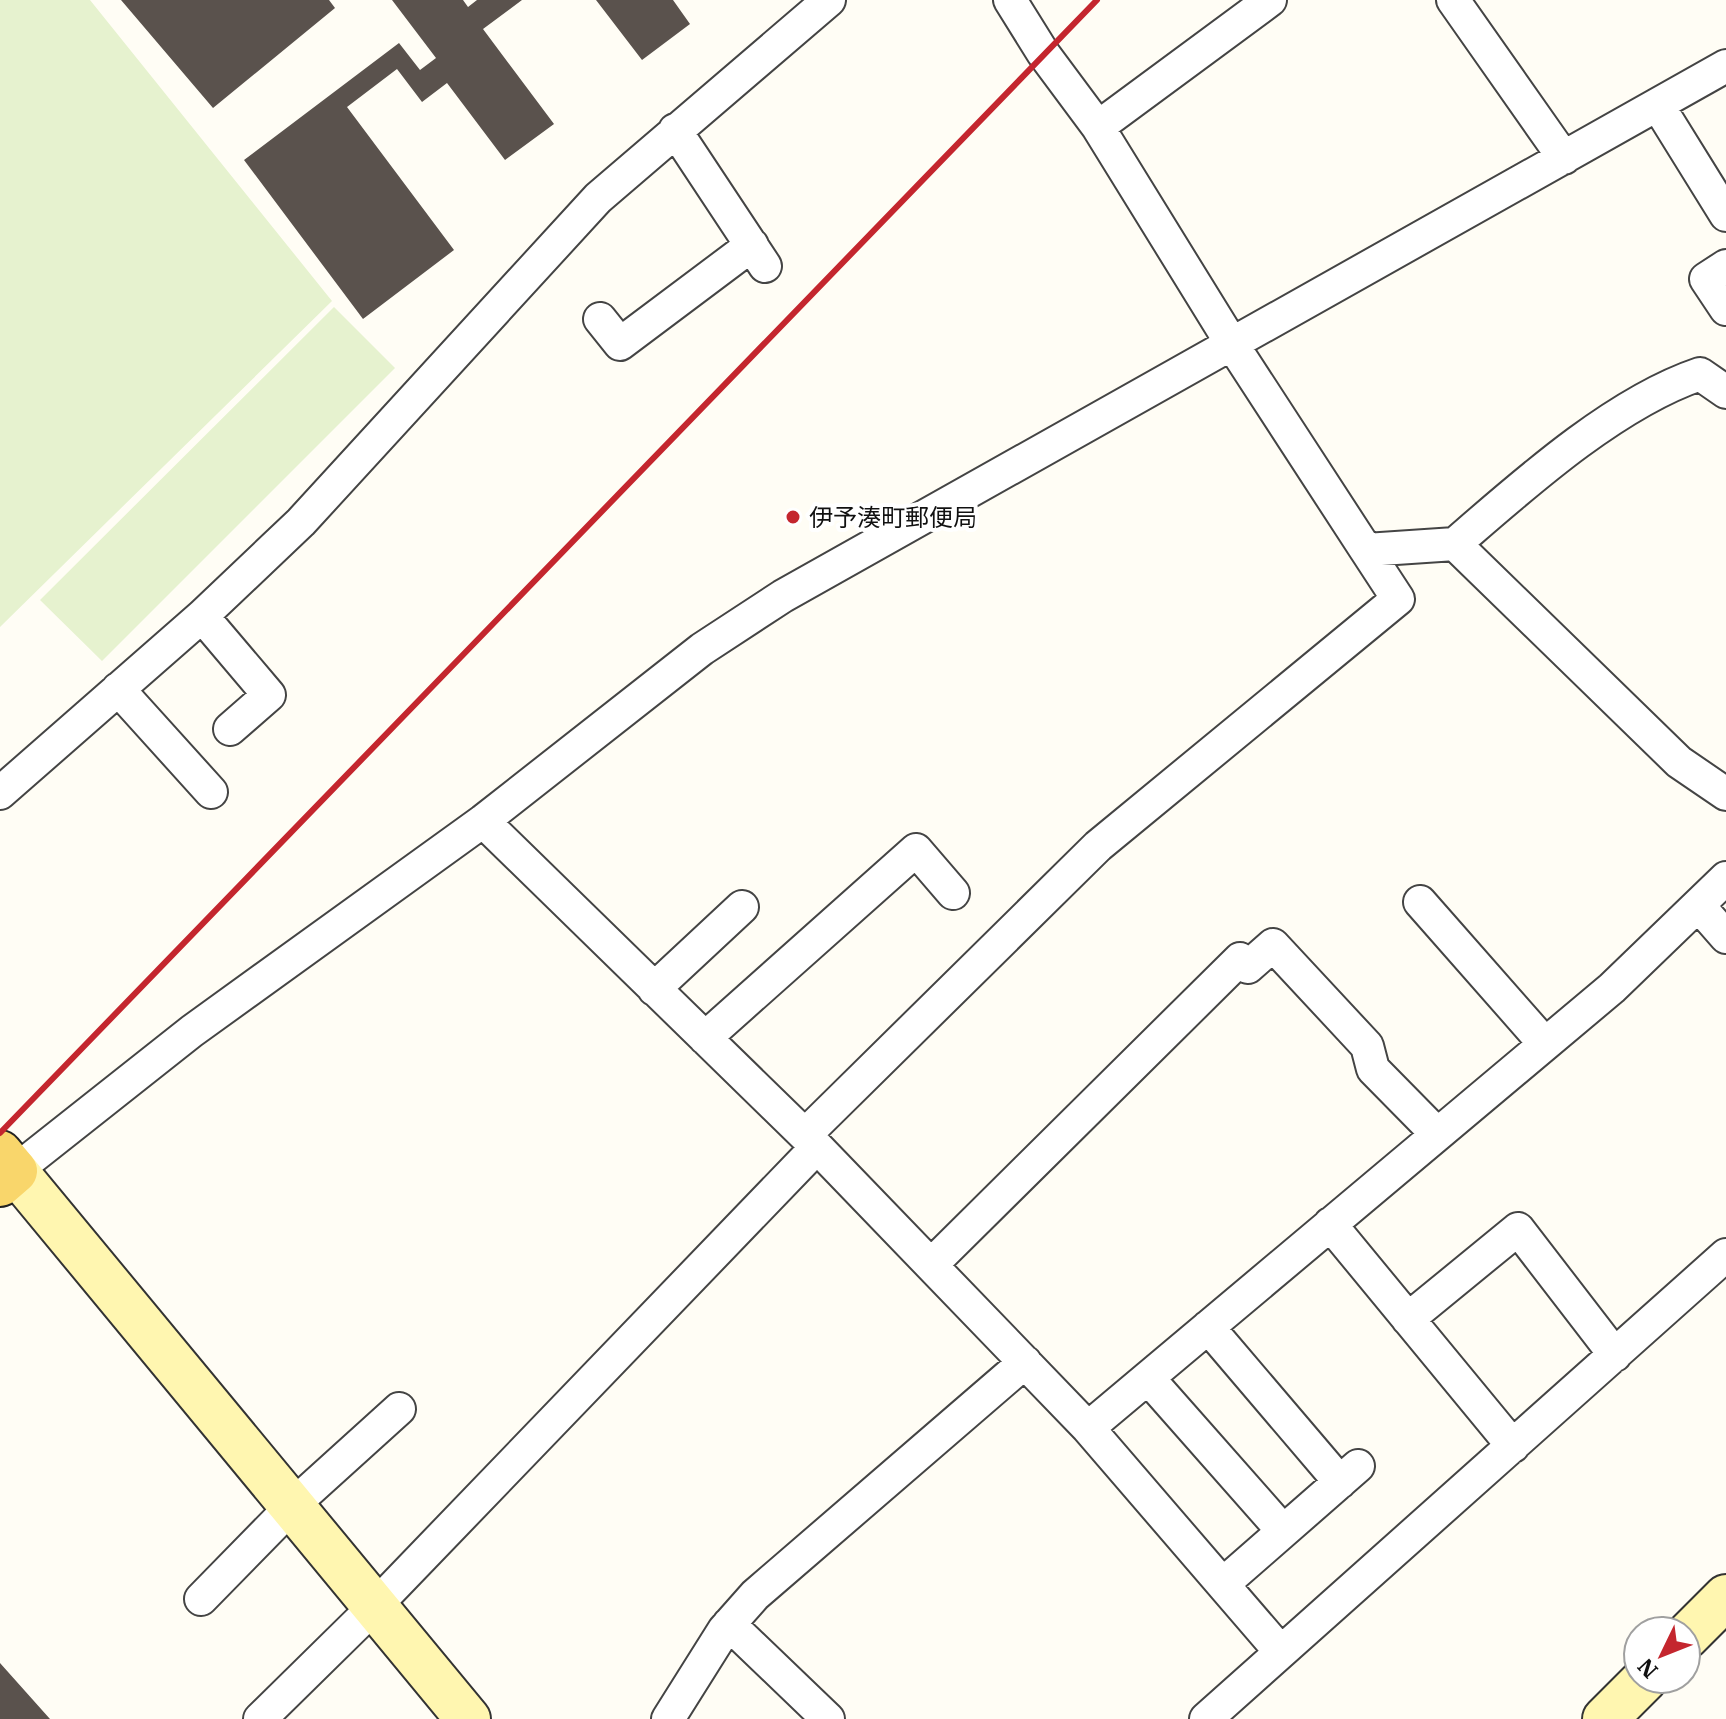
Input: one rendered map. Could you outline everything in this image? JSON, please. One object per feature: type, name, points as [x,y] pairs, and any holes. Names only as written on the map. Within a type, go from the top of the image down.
[{"type":"street","points":[[0,793],[202,616],[301,522],[598,198],[829,0]]},
{"type":"street","points":[[260,1719],[376,1605],[811,1141],[1098,846],[1398,599],[1232,344],[1098,127],[1043,53],[1010,0]]},
{"type":"street","points":[[1098,127],[1270,0]]},
{"type":"street","points":[[1453,0],[1564,158]]},
{"type":"street","points":[[468,1719],[294,1504],[5,1170],[483,821],[702,649],[783,596],[1659,107],[1726,66]]},
{"type":"street","points":[[1659,107],[1726,215]]},
{"type":"street","points":[[600,319],[620,344],[758,255],[675,130]]},
{"type":"street","points":[[1726,266],[1706,279],[1726,309]]},
{"type":"street","points":[[1366,550],[1455,544],[1529,479],[1628,409],[1700,374],[1726,392]]},
{"type":"street","points":[[1455,544],[1679,762],[1726,794]]},
{"type":"street","points":[[202,616],[269,695],[230,729]]},
{"type":"street","points":[[118,689],[211,792]]},
{"type":"street","points":[[483,821],[811,1141],[1025,1362],[1088,1428],[1280,1651]]},
{"type":"street","points":[[705,1038],[916,850],[953,893]]},
{"type":"street","points":[[1088,1428],[1612,988],[1726,878]]},
{"type":"street","points":[[1420,902],[1545,1044]]},
{"type":"street","points":[[1698,905],[1726,937]]},
{"type":"street","points":[[654,989],[742,907]]},
{"type":"street","points":[[931,1265],[1240,959],[1248,967],[1273,945],[1367,1046],[1373,1069],[1437,1134]]},
{"type":"street","points":[[1330,1224],[1513,1446]]},
{"type":"street","points":[[1408,1319],[1518,1229],[1615,1355]]},
{"type":"street","points":[[1206,1719],[1726,1255]]},
{"type":"street","points":[[1208,1327],[1349,1474],[1223,1584]]},
{"type":"street","points":[[668,1719],[729,1624],[755,1595],[1025,1362]]},
{"type":"street","points":[[1148,1378],[1283,1531]]},
{"type":"street","points":[[201,1599],[294,1504],[399,1409]]},
{"type":"street","points":[[1702,1621],[1726,1597]]},
{"type":"street","points":[[729,1624],[828,1719]]},
{"type":"street","points":[[1605,1719],[1629,1695]]},
{"type":"green space","points":[[0,0],[90,0],[332,301],[0,627]]},
{"type":"green space","points":[[334,307],[395,368],[102,661],[40,600]]},
{"type":"building","points":[[121,0],[329,0],[335,8],[213,108]]},
{"type":"building","points":[[392,0],[463,0],[468,7],[477,0],[522,0],[483,29],[554,124],[505,160],[447,83],[422,102],[397,69],[347,107],[454,250],[363,319],[244,160],[399,43],[420,70],[436,58]]},
{"type":"building","points":[[596,0],[673,0],[690,24],[642,60]]},
{"type":"building","points":[[0,1663],[50,1719],[0,1719]]},
{"type":"railway","points":[[0,1133],[1097,0]]},
{"type":"place","name":"伊予湊町郵便局","points":[[793,517]]}]
